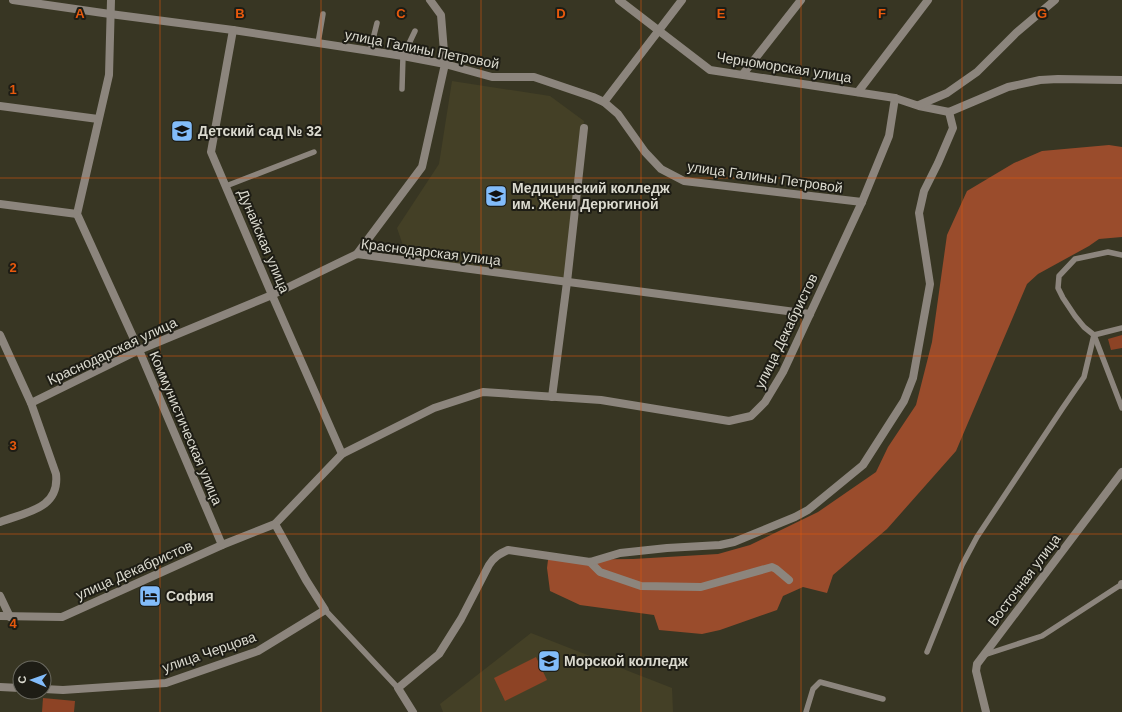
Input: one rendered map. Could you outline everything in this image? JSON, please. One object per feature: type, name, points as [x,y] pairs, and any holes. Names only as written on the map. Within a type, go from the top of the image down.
[{"type":"street","name":"улица Галины Петровой","points":[[13,0],[54,3],[110,14],[233,30],[403,56],[445,64],[492,77],[534,77],[604,102],[618,114],[645,152],[661,169],[684,181],[862,202]]},
{"type":"street","points":[[0,204],[77,214],[109,75],[111,0]]},
{"type":"street","points":[[357,254],[422,167],[445,64],[441,15],[430,0]]},
{"type":"street","name":"Черноморская улица","points":[[619,0],[710,70],[895,98]]},
{"type":"street","points":[[604,102],[682,0]]},
{"type":"street","points":[[743,74],[801,0]]},
{"type":"street","points":[[858,92],[928,0]]},
{"type":"street","points":[[919,106],[947,93],[977,72],[1016,33],[1055,0]]},
{"type":"street","name":"Дунайская улица","points":[[233,30],[211,152],[342,454]]},
{"type":"street","points":[[895,98],[919,106],[949,112],[1008,87],[1040,80],[1058,78],[1122,80]]},
{"type":"street","name":"улица Декабристов","points":[[0,616],[62,617],[222,545],[275,524],[342,454],[434,408],[483,392],[601,400],[729,421],[751,416],[765,402],[783,372],[862,202],[890,136],[895,98]]},
{"type":"street","points":[[0,106],[98,119]]},
{"type":"street","points":[[413,712],[398,688],[439,654],[461,619],[489,565],[499,553],[508,550],[590,562],[620,553],[667,548],[720,545],[734,542],[795,517],[808,510],[863,465],[904,401],[913,378],[930,284],[919,214],[924,191],[953,128],[949,112]]},
{"type":"street","points":[[552,397],[567,282],[584,128]]},
{"type":"street","name":"Коммунистическая улица","points":[[77,214],[139,350],[222,545]]},
{"type":"street","name":"Краснодарская улица","points":[[31,402],[139,350],[272,295],[357,254],[810,314]]},
{"type":"street","points":[[0,335],[31,402],[56,474],[57,484],[50,501],[42,507],[0,522]]},
{"type":"street","name":"Восточная улица","points":[[986,712],[976,671],[977,664],[1122,472]]},
{"type":"street","points":[[275,524],[306,580],[325,610]]},
{"type":"street","points":[[590,562],[600,572],[641,586],[701,586],[772,567],[789,580]]},
{"type":"street","points":[[0,596],[10,617]]},
{"type":"street","name":"улица Черцова","points":[[52,689],[166,683],[258,651],[325,610]]},
{"type":"street","points":[[0,687],[12,688]]},
{"type":"lane","points":[[318,43],[323,14]]},
{"type":"lane","points":[[370,51],[378,23]]},
{"type":"lane","points":[[402,89],[403,56],[415,32]]},
{"type":"lane","points":[[226,186],[314,152]]},
{"type":"lane","points":[[1122,255],[1108,252],[1075,259],[1059,276],[1058,288],[1063,298],[1084,327],[1094,335],[1122,408]]},
{"type":"lane","points":[[1094,335],[1122,328]]},
{"type":"lane","points":[[927,652],[962,565],[977,537],[1084,377],[1094,335]]},
{"type":"lane","points":[[984,655],[1042,636],[1122,585]]},
{"type":"lane","points":[[325,610],[398,688]]},
{"type":"lane","points":[[806,712],[813,689],[820,682],[883,699]]},
{"type":"shaded area","name":"Медицинский колледж им. Жени Дерюгиной","points":[[452,81],[550,96],[584,121],[564,278],[407,257],[397,228],[439,164]]},
{"type":"shaded area","points":[[1109,145],[1122,147],[1122,237],[1099,239],[1038,274],[1027,284],[956,451],[887,529],[833,575],[827,593],[803,587],[783,596],[777,610],[720,630],[702,634],[659,630],[654,615],[580,605],[550,591],[547,568],[548,560],[633,559],[718,554],[750,545],[818,512],[876,472],[888,447],[916,405],[932,342],[947,235],[967,191],[1014,163],[1042,151]]},
{"type":"shaded area","points":[[1122,335],[1122,348],[1111,350],[1108,339]]},
{"type":"shaded area","name":"Морской колледж","points":[[531,633],[672,688],[673,712],[443,712],[440,704]]},
{"type":"shaded area","points":[[536,657],[547,680],[505,701],[494,678]]},
{"type":"shaded area","points":[[52,699],[75,701],[74,712],[42,712],[43,700]]},
{"type":"place","name":"Детский сад № 32","points":[[182,131]]},
{"type":"place","name":"Медицинский колледж им. Жени Дерюгиной","points":[[496,196]]},
{"type":"place","name":"София","points":[[150,596]]},
{"type":"place","name":"Морской колледж","points":[[549,661]]}]
